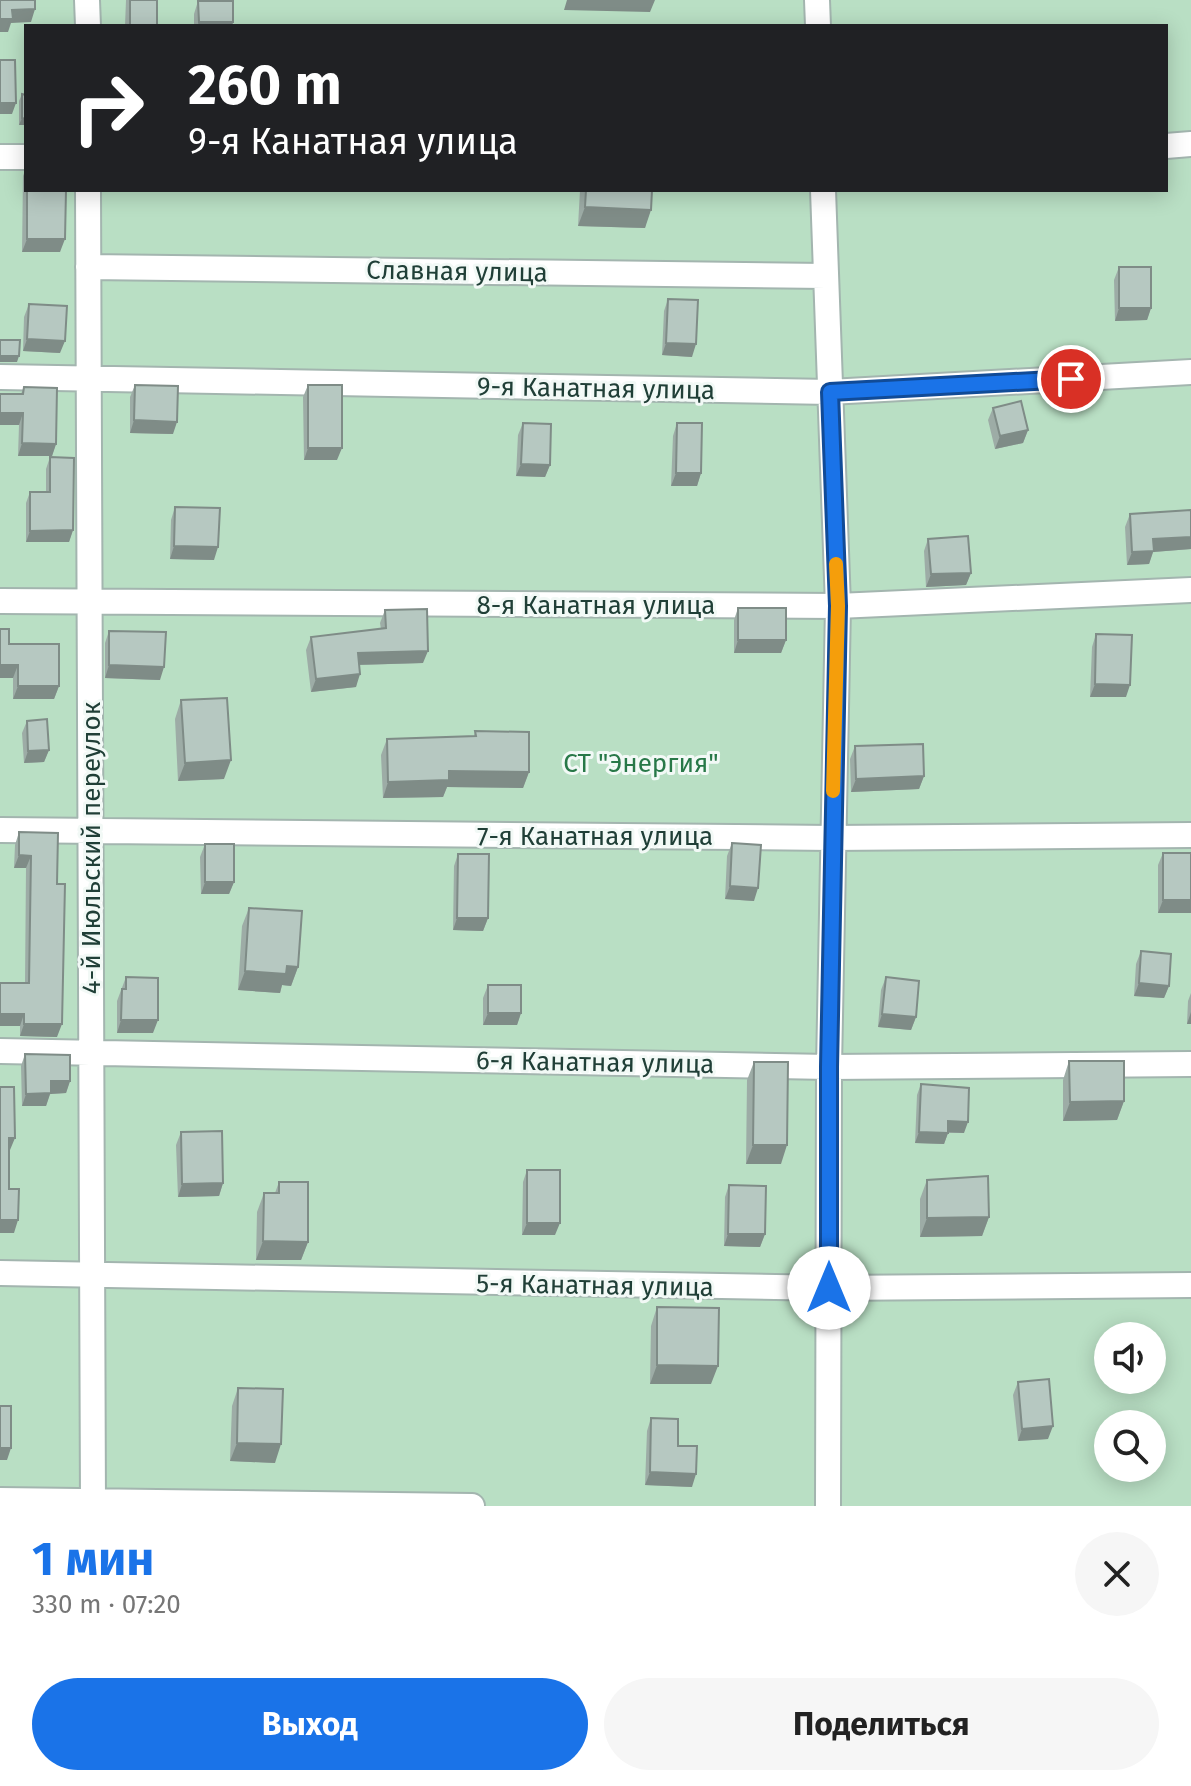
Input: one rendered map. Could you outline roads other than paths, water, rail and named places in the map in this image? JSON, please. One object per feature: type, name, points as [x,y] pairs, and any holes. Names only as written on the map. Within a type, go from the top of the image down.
[{"type":"street","points":[[87,0],[88,24]]},
{"type":"street","points":[[817,0],[818,24]]},
{"type":"street","points":[[1168,146],[1191,144]]},
{"type":"street","points":[[0,157],[24,157]]},
{"type":"street","name":"4-й Июльский переулок","points":[[88,192],[93,1504]]},
{"type":"street","points":[[823,192],[838,606],[829,1067],[828,1506]]},
{"type":"street","name":"Славная улица","points":[[88,267],[826,276]]},
{"type":"street","name":"9-я Канатная улица","points":[[0,377],[830,392],[1191,372]]},
{"type":"street","name":"8-я Канатная улица","points":[[0,601],[838,606],[1191,590]]},
{"type":"street","name":"7-я Канатная улица","points":[[0,830],[832,838],[1191,835]]},
{"type":"street","name":"6-я Канатная улица","points":[[0,1051],[829,1067],[1191,1064]]},
{"type":"street","name":"5-я Канатная улица","points":[[0,1273],[829,1288],[1191,1285]]},
{"type":"street","points":[[0,1500],[93,1504],[472,1506]]},
{"type":"park label","name":"СТ \"Энергия\"","points":[[641,763]]}]
